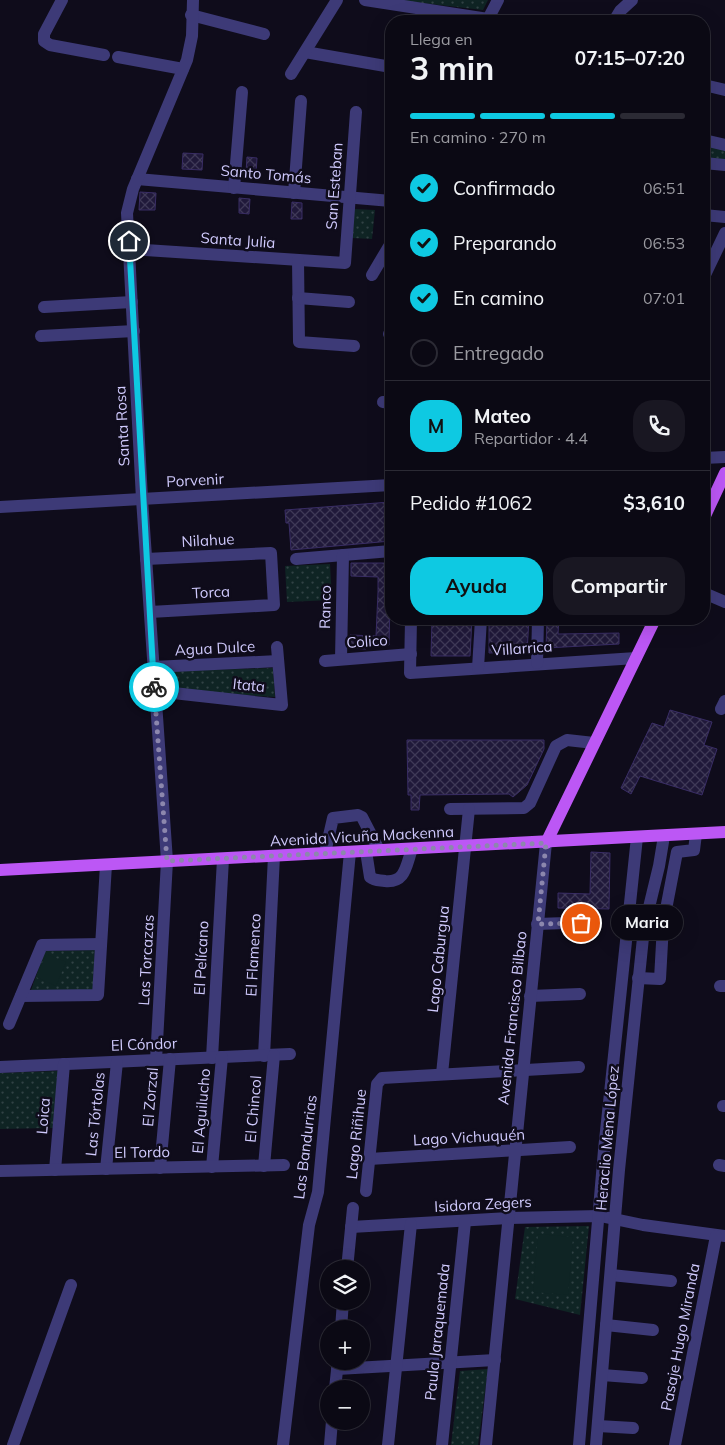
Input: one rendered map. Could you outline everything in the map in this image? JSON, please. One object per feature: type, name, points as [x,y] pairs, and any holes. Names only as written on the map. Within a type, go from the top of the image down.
[{"type":"main road","points":[[710,502],[725,473]]},
{"type":"main road","name":"Avenida Francisco Bilbao","points":[[546,843],[652,625]]},
{"type":"main road","name":"Avenida Vicuña Mackenna","points":[[0,870],[546,843],[725,832]]},
{"type":"street","points":[[62,0],[44,34],[44,41],[50,45],[104,55]]},
{"type":"street","name":"Santa Rosa","points":[[167,861],[142,499],[127,213],[137,179],[183,69],[191,42],[191,16],[194,0]]},
{"type":"street","points":[[291,74],[337,0]]},
{"type":"street","points":[[365,0],[457,15]]},
{"type":"street","points":[[490,15],[498,0]]},
{"type":"street","points":[[618,15],[632,0]]},
{"type":"street","points":[[191,16],[264,34]]},
{"type":"street","points":[[305,52],[385,66]]},
{"type":"street","points":[[118,58],[183,69]]},
{"type":"street","points":[[710,86],[725,90]]},
{"type":"street","points":[[234,188],[242,92]]},
{"type":"street","points":[[294,193],[301,101]]},
{"type":"street","name":"San Esteban","points":[[345,263],[356,112]]},
{"type":"street","points":[[710,141],[725,145]]},
{"type":"street","points":[[710,164],[725,165]]},
{"type":"street","name":"Santo Tomás","points":[[137,179],[385,200]]},
{"type":"street","points":[[710,215],[725,216]]},
{"type":"street","points":[[710,264],[725,233]]},
{"type":"street","name":"Santa Julia","points":[[130,249],[345,263]]},
{"type":"street","points":[[372,275],[385,253]]},
{"type":"street","points":[[298,260],[299,342],[354,346]]},
{"type":"street","points":[[298,298],[349,302]]},
{"type":"street","points":[[44,307],[132,302]]},
{"type":"street","points":[[41,336],[134,331]]},
{"type":"street","points":[[710,458],[725,457]]},
{"type":"street","name":"Porvenir","points":[[0,507],[385,485]]},
{"type":"street","points":[[296,559],[385,552]]},
{"type":"street","name":"Nilahue","points":[[146,559],[271,553],[274,605]]},
{"type":"street","name":"Ranco","points":[[340,660],[343,556]]},
{"type":"street","points":[[710,596],[725,602]]},
{"type":"street","name":"Torca","points":[[150,612],[274,605]]},
{"type":"street","points":[[411,625],[411,654]]},
{"type":"street","points":[[478,668],[481,625]]},
{"type":"street","points":[[537,663],[538,625]]},
{"type":"street","name":"Itata","points":[[154,691],[282,705],[277,647]]},
{"type":"street","name":"Colico","points":[[326,661],[411,654]]},
{"type":"street","name":"Villarrica","points":[[411,654],[410,673],[537,663],[636,658]]},
{"type":"street","name":"Agua Dulce","points":[[153,668],[278,661]]},
{"type":"street","points":[[450,809],[524,808],[530,803],[556,746],[567,740],[594,743]]},
{"type":"street","name":"Lago Caburgua","points":[[442,1074],[469,809]]},
{"type":"street","points":[[326,853],[333,818],[358,815],[362,817],[379,850]]},
{"type":"street","points":[[638,978],[660,979],[663,925],[677,852],[694,850],[696,834]]},
{"type":"street","name":"Heraclio Mena López","points":[[596,1445],[638,978],[646,916],[664,836]]},
{"type":"street","name":"Heraclio Mena López","points":[[579,1445],[613,1063],[637,837]]},
{"type":"street","name":"Avenida Francisco Bilbao","points":[[486,1445],[546,843]]},
{"type":"street","points":[[366,851],[370,877],[374,880],[395,882],[401,878],[412,849]]},
{"type":"street","name":"Las Bandurrias","points":[[283,1445],[309,1225],[318,1192],[350,852]]},
{"type":"street","name":"El Flamenco","points":[[269,1055],[274,856]]},
{"type":"street","name":"El Pelícano","points":[[217,1058],[223,859]]},
{"type":"street","name":"Las Torcazas","points":[[156,1060],[167,861]]},
{"type":"street","points":[[21,996],[98,995],[106,865]]},
{"type":"street","points":[[632,881],[636,875],[645,872],[651,874],[655,881]]},
{"type":"street","points":[[538,924],[595,922]]},
{"type":"street","points":[[9,1024],[42,945],[101,944]]},
{"type":"street","points":[[530,996],[580,994]]},
{"type":"street","name":"El Cóndor","points":[[0,1067],[290,1054]]},
{"type":"street","name":"El Chincol","points":[[264,1166],[269,1055]]},
{"type":"street","name":"El Aguilucho","points":[[212,1167],[217,1058]]},
{"type":"street","name":"El Zorzal","points":[[160,1168],[170,1059]]},
{"type":"street","name":"Las Tórtolas","points":[[106,1169],[117,1062]]},
{"type":"street","points":[[613,1063],[617,1068],[622,1069],[630,1062]]},
{"type":"street","name":"Loica","points":[[54,1170],[64,1064]]},
{"type":"street","points":[[442,1074],[579,1067]]},
{"type":"street","name":"Lago Riñihue","points":[[366,1192],[377,1084],[379,1080],[385,1077],[442,1074]]},
{"type":"street","name":"Lago Vichuquén","points":[[370,1159],[570,1147]]},
{"type":"street","name":"El Tordo","points":[[0,1172],[284,1166]]},
{"type":"street","points":[[348,1260],[352,1208]]},
{"type":"street","name":"Isidora Zegers","points":[[351,1227],[509,1218],[600,1216],[720,1236]]},
{"type":"street","name":"Paula Jaraquemada","points":[[442,1445],[465,1222]]},
{"type":"street","points":[[388,1445],[411,1224]]},
{"type":"street","name":"Pasaje Hugo Miranda","points":[[675,1445],[720,1236]]},
{"type":"street","points":[[610,1275],[670,1281]]},
{"type":"street","points":[[13,1445],[71,1285]]},
{"type":"street","points":[[606,1325],[653,1330]]},
{"type":"street","points":[[370,1365],[495,1360]]},
{"type":"street","points":[[602,1375],[642,1378]]},
{"type":"street","points":[[598,1426],[633,1428]]},
{"type":"street","points":[[330,1445],[331,1430]]},
{"type":"green space","points":[[395,0],[488,0],[483,10]]},
{"type":"green space","points":[[710,145],[725,148],[725,160],[710,159]]},
{"type":"green space","points":[[354,209],[375,210],[372,239],[352,238]]},
{"type":"green space","points":[[330,564],[332,600],[287,602],[285,566]]},
{"type":"green space","points":[[273,668],[275,697],[168,690],[168,671]]},
{"type":"green space","points":[[95,950],[93,991],[30,993],[45,951]]},
{"type":"green space","points":[[46,954],[66,962],[56,986],[36,977]]},
{"type":"green space","points":[[58,1071],[53,1128],[0,1129],[0,1073]]},
{"type":"green space","points":[[589,1226],[580,1315],[515,1299],[525,1227]]},
{"type":"green space","points":[[538,1234],[573,1237],[568,1295],[533,1292]]},
{"type":"green space","points":[[488,1369],[478,1445],[451,1445],[460,1371]]},
{"type":"building","points":[[183,153],[203,154],[202,170],[182,169]]},
{"type":"building","points":[[247,157],[257,158],[256,173],[246,172]]},
{"type":"building","points":[[140,192],[156,193],[155,210],[139,210]]},
{"type":"building","points":[[239,198],[250,199],[249,214],[239,213]]},
{"type":"building","points":[[292,202],[302,203],[302,219],[291,219]]},
{"type":"building","points":[[385,502],[385,542],[291,550],[289,523],[286,523],[285,510]]},
{"type":"building","points":[[351,563],[385,563],[385,625],[389,625],[389,645],[366,644],[366,649],[349,648],[350,635],[376,636],[378,592],[378,577],[351,576]]},
{"type":"building","points":[[432,625],[472,625],[470,656],[431,656]]},
{"type":"building","points":[[489,625],[529,625],[527,652],[489,653]]},
{"type":"building","points":[[547,625],[559,625],[558,634],[619,633],[619,644],[546,648]]},
{"type":"building","points":[[670,710],[712,722],[704,745],[717,749],[702,795],[640,776],[631,794],[621,788],[652,723],[664,727]]},
{"type":"building","points":[[407,740],[544,740],[544,749],[527,785],[513,797],[509,794],[420,795],[419,810],[411,810],[411,795],[408,795]]},
{"type":"building","points":[[591,852],[610,853],[609,909],[558,908],[558,893],[590,894]]},
{"type":"way so far","points":[[154,687],[167,861],[546,843],[538,924],[581,923]]},
{"type":"place","name":"Maria","points":[[581,923]]},
{"type":"route","points":[[129,241],[154,687]]}]
